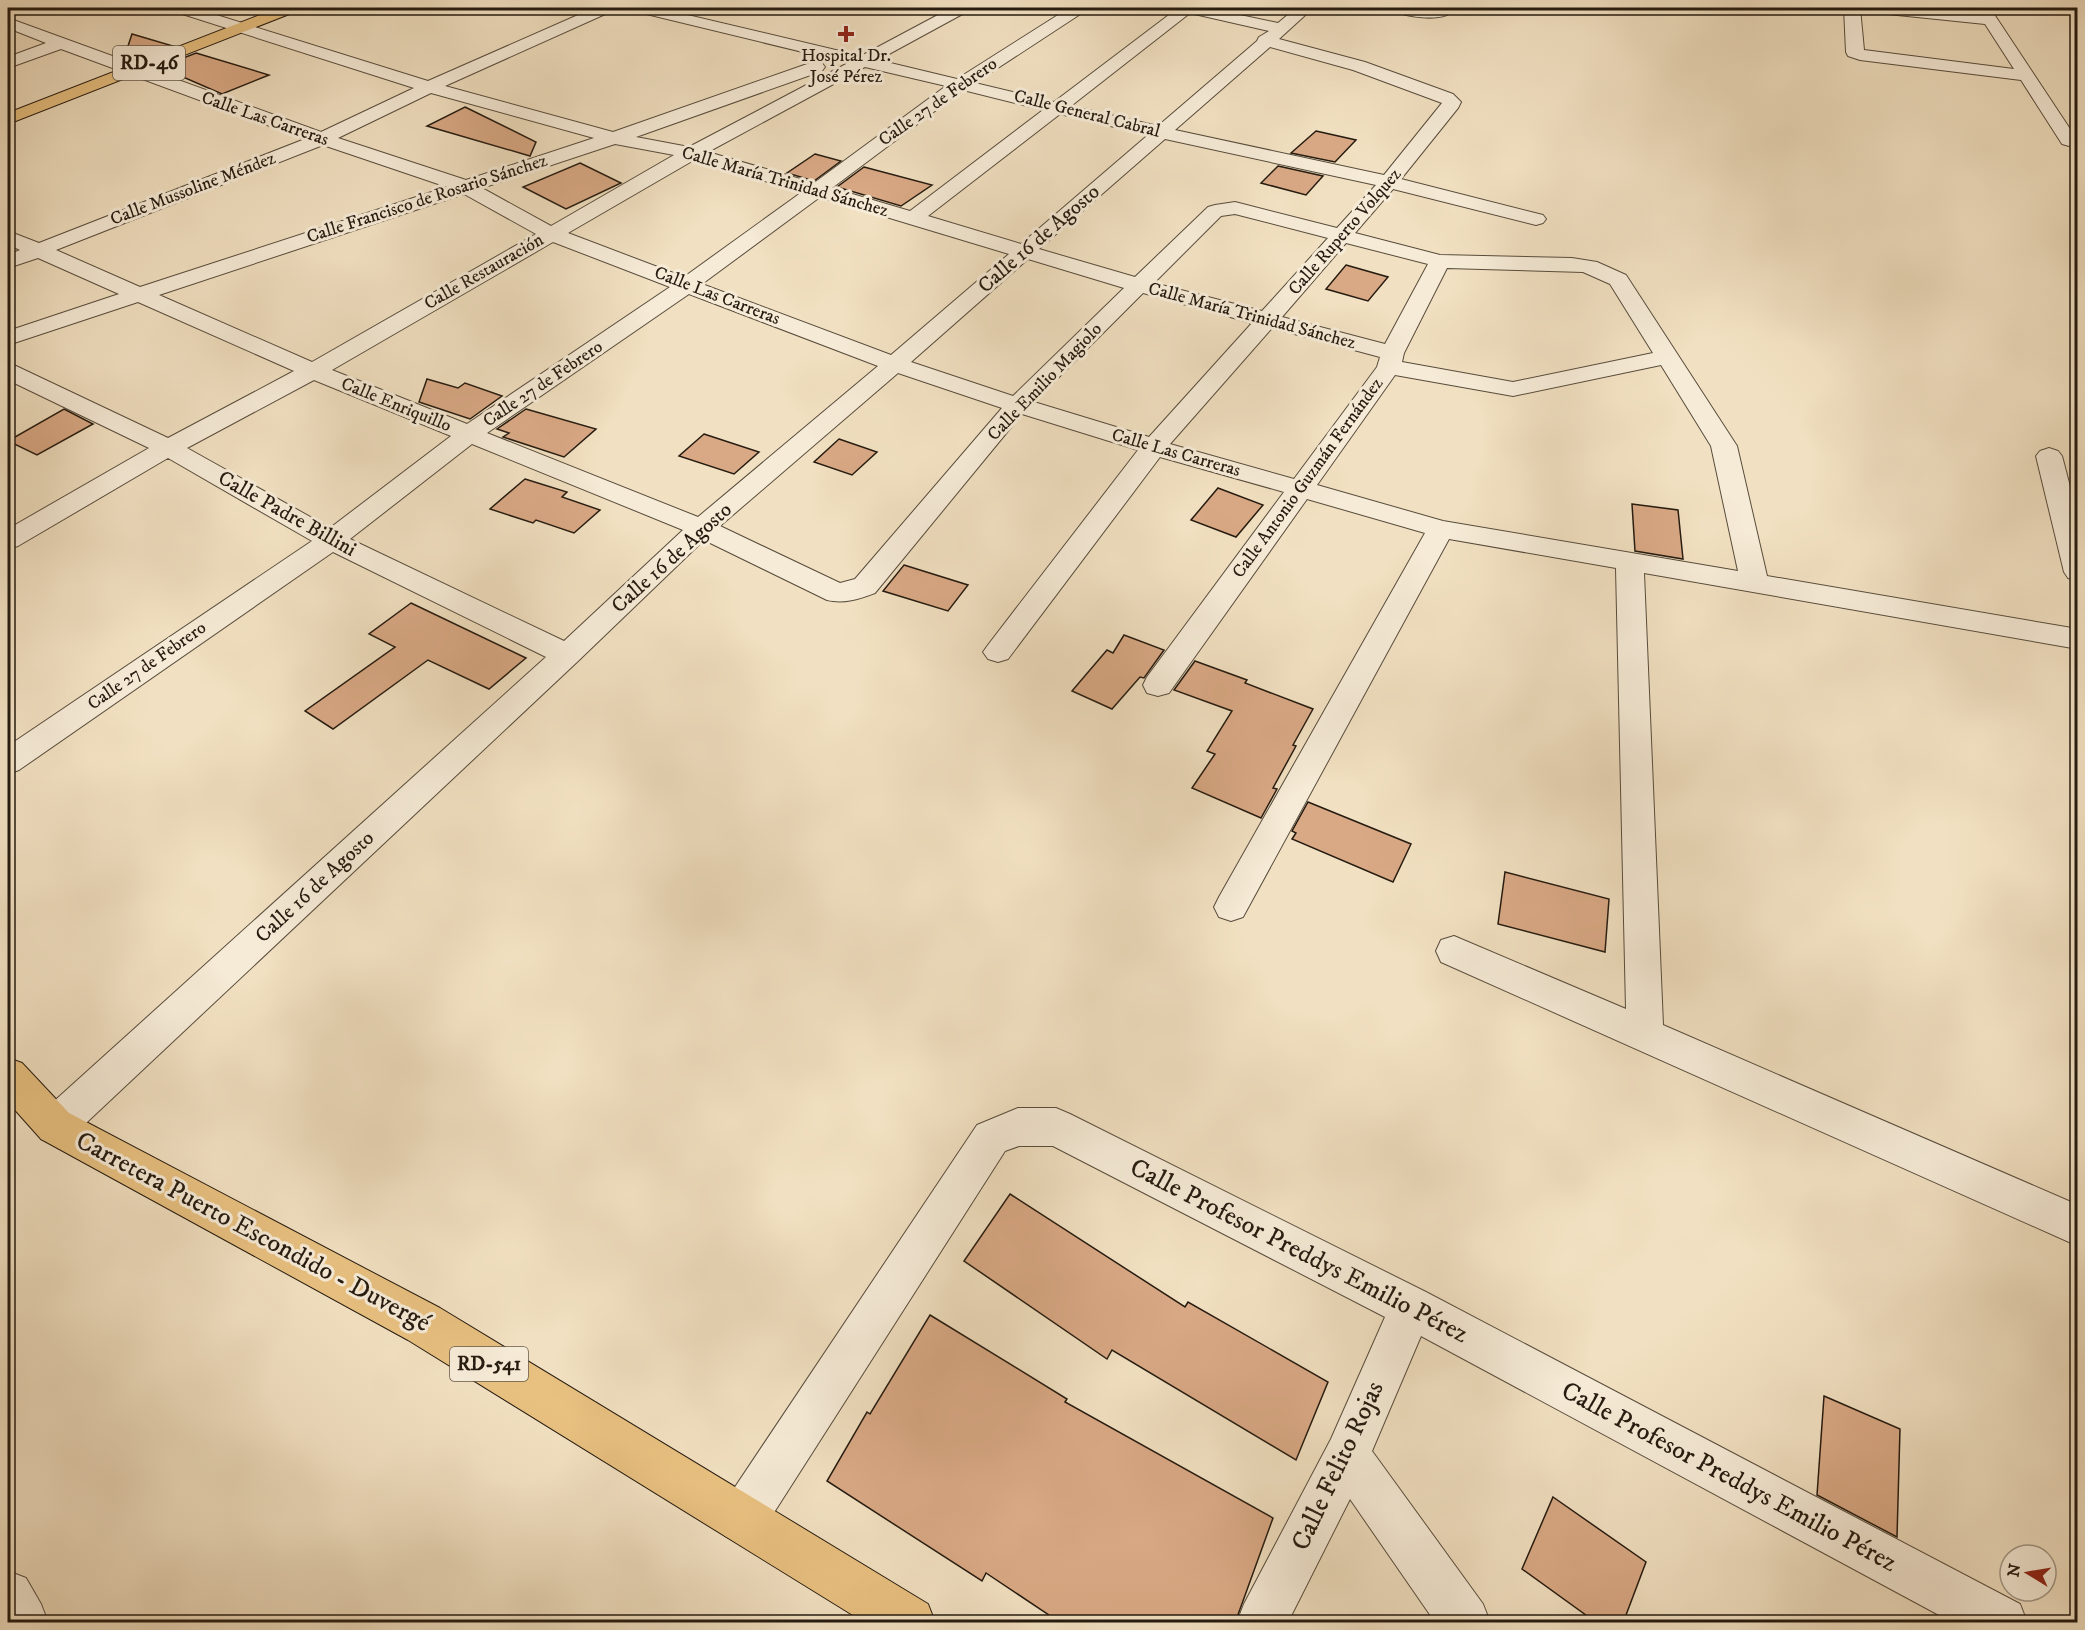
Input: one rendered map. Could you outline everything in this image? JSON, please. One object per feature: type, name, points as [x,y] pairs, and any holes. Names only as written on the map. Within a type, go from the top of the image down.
[{"type":"main road","name":"RD-46","points":[[8,118],[291,8]]},
{"type":"main road","name":"RD-541","points":[[8,1075],[55,1126]]},
{"type":"main road","name":"Carretera Puerto Escondido - Duvergé","points":[[55,1126],[424,1324],[910,1623]]},
{"type":"street","name":"Calle María Trinidad Sánchez","points":[[179,8],[429,87],[614,138],[692,153],[1141,286],[1268,320],[1390,360],[1513,389],[1665,357]]},
{"type":"street","name":"Calle Mussoline Méndez","points":[[8,262],[322,139],[429,87],[606,8]]},
{"type":"street","name":"Calle General Cabral","points":[[640,8],[713,23],[1159,132],[1389,182],[1536,219]]},
{"type":"street","name":"Calle Restauración","points":[[8,540],[168,448],[313,371],[854,58],[962,8]]},
{"type":"street","name":"Calle 27 de Febrero","points":[[8,762],[331,540],[469,434],[687,285],[961,84],[1079,8]]},
{"type":"street","points":[[912,219],[1187,8],[1272,34]]},
{"type":"street","name":"Calle 16 de Agosto","points":[[55,1126],[567,655],[701,528],[771,471],[1272,34],[1305,8]]},
{"type":"street","points":[[1399,8],[1437,13],[1447,8]]},
{"type":"street","points":[[1852,8],[1854,52],[1860,55],[2027,76]]},
{"type":"street","points":[[1878,8],[1986,14],[2069,140]]},
{"type":"street","points":[[713,23],[733,13]]},
{"type":"street","name":"Calle Las Carreras","points":[[8,23],[129,70],[322,139],[464,186],[551,234],[894,364],[1154,447],[1441,529],[2078,639]]},
{"type":"street","name":"Calle Ruperto Volquez","points":[[998,652],[1154,447],[1389,182],[1452,102],[1447,98],[1272,34]]},
{"type":"street","points":[[8,63],[60,44]]},
{"type":"street","name":"Calle Francisco de Rosario Sánchez","points":[[8,338],[854,58]]},
{"type":"street","name":"Calle Emilio Magiolo","points":[[853,591],[865,586],[1017,405],[1215,211],[1235,208],[1343,234]]},
{"type":"street","points":[[1343,234],[1440,261],[1572,264],[1618,280],[1665,357],[1724,446],[1755,583]]},
{"type":"street","name":"Calle Enriquillo","points":[[8,237],[313,371],[701,528],[837,593],[853,591]]},
{"type":"street","name":"Calle Antonio Guzmán Fernández","points":[[1158,686],[1390,360],[1440,261]]},
{"type":"street","name":"Calle Padre Billini","points":[[8,371],[168,448],[331,540],[567,655]]},
{"type":"street","points":[[2049,456],[2078,572]]},
{"type":"street","points":[[1231,907],[1441,529]]},
{"type":"street","points":[[1630,561],[1645,1036]]},
{"type":"street","points":[[1454,951],[2078,1226]]},
{"type":"street","name":"Calle Profesor Preddys Emilio Pérez","points":[[742,1519],[991,1138],[1018,1127],[1056,1127],[1410,1307],[2001,1623]]},
{"type":"street","name":"Calle Felito Rojas","points":[[1263,1623],[1347,1455],[1410,1307]]},
{"type":"street","points":[[1347,1455],[1465,1623]]},
{"type":"street","points":[[8,1596],[23,1623]]},
{"type":"building","points":[[132,34],[173,46],[141,59],[126,52]]},
{"type":"building","points":[[196,53],[269,75],[222,94],[160,67]]},
{"type":"building","points":[[465,107],[536,142],[530,156],[427,126]]},
{"type":"building","points":[[1316,131],[1356,140],[1335,162],[1291,153]]},
{"type":"building","points":[[815,154],[841,161],[814,181],[787,173]]},
{"type":"building","points":[[580,163],[621,183],[566,209],[523,187]]},
{"type":"building","points":[[1278,166],[1323,176],[1306,195],[1261,183]]},
{"type":"building","points":[[864,167],[932,185],[901,206],[837,187]]},
{"type":"building","points":[[1346,265],[1388,277],[1368,301],[1326,289]]},
{"type":"building","points":[[427,379],[458,388],[465,383],[502,396],[470,419],[419,402]]},
{"type":"building","points":[[64,409],[93,424],[37,455],[8,441]]},
{"type":"building","points":[[526,409],[596,429],[564,457],[503,437],[509,433],[497,429]]},
{"type":"building","points":[[704,434],[759,452],[734,474],[679,456]]},
{"type":"building","points":[[839,439],[877,452],[852,475],[814,462]]},
{"type":"building","points":[[525,479],[567,492],[562,497],[600,510],[574,533],[536,520],[533,523],[490,509]]},
{"type":"building","points":[[1218,488],[1263,505],[1236,537],[1191,520]]},
{"type":"building","points":[[1632,504],[1678,510],[1683,559],[1635,551]]},
{"type":"building","points":[[904,565],[968,585],[948,611],[883,591]]},
{"type":"building","points":[[411,603],[526,658],[489,689],[428,660],[333,729],[305,711],[395,647],[369,634]]},
{"type":"building","points":[[1124,635],[1164,650],[1144,678],[1140,677],[1112,709],[1072,691],[1107,650],[1113,653]]},
{"type":"building","points":[[1195,661],[1247,680],[1245,683],[1313,709],[1293,745],[1296,746],[1273,788],[1277,789],[1261,818],[1192,788],[1215,754],[1207,751],[1232,711],[1174,690]]},
{"type":"building","points":[[1308,802],[1411,844],[1393,882],[1292,839],[1296,833],[1292,831]]},
{"type":"building","points":[[1505,872],[1609,899],[1605,952],[1498,924]]},
{"type":"building","points":[[1010,1194],[1185,1307],[1188,1302],[1328,1382],[1296,1460],[1112,1350],[1107,1359],[964,1261]]},
{"type":"building","points":[[930,1315],[1067,1399],[1065,1402],[1273,1518],[1235,1623],[1061,1623],[986,1573],[982,1581],[827,1481],[867,1412],[870,1414]]},
{"type":"building","points":[[1824,1396],[1900,1429],[1897,1537],[1817,1495]]},
{"type":"building","points":[[1553,1497],[1646,1562],[1623,1623],[1597,1623],[1522,1569]]},
{"type":"place","name":"Hospital Dr. José Pérez","points":[[846,34]]}]
